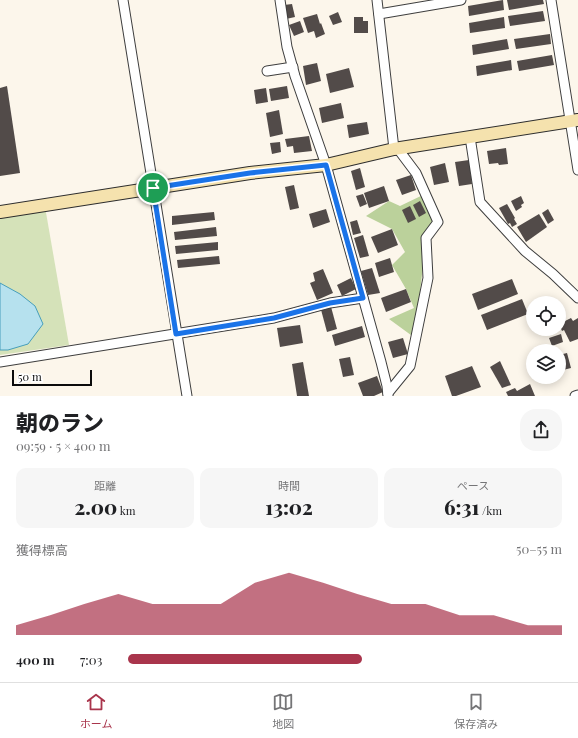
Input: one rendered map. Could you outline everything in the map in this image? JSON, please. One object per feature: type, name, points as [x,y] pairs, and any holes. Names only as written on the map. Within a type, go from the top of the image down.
[{"type":"street","points":[[123,0],[187,396]]},
{"type":"street","points":[[280,0],[287,47],[326,165],[383,368],[388,395]]},
{"type":"street","points":[[377,0],[396,149],[416,173],[438,222],[426,238],[428,278],[410,366],[388,395]]},
{"type":"street","points":[[379,14],[461,0]]},
{"type":"street","points":[[552,0],[574,121],[578,170]]},
{"type":"street","points":[[266,71],[293,66]]},
{"type":"street","points":[[0,212],[250,173],[326,165],[396,149],[574,121]]},
{"type":"street","points":[[470,137],[480,202],[525,251],[553,274],[578,298]]},
{"type":"street","points":[[0,362],[274,318],[330,303],[363,298]]},
{"type":"green space","points":[[425,194],[438,222],[426,238],[415,338],[389,319],[414,308],[406,289],[392,265],[405,252],[392,229],[366,216],[389,201],[400,206]]},
{"type":"green space","points":[[44,201],[69,345],[0,355],[0,211]]},
{"type":"water","points":[[0,283],[20,294],[35,306],[43,324],[28,344],[8,350],[0,350]]},
{"type":"building","points":[[503,0],[504,10],[469,16],[468,6]]},
{"type":"building","points":[[507,0],[543,0],[544,4],[509,10]]},
{"type":"building","points":[[292,4],[295,17],[286,19],[284,5]]},
{"type":"building","points":[[543,11],[545,21],[510,26],[508,16]]},
{"type":"building","points":[[338,12],[342,22],[333,25],[329,16]]},
{"type":"building","points":[[317,14],[325,34],[316,38],[314,31],[308,33],[303,18]]},
{"type":"building","points":[[354,17],[363,17],[363,21],[368,21],[368,33],[354,33]]},
{"type":"building","points":[[504,17],[505,28],[470,33],[469,23]]},
{"type":"building","points":[[300,21],[304,32],[294,36],[289,25]]},
{"type":"building","points":[[550,34],[551,44],[516,49],[514,39]]},
{"type":"building","points":[[507,39],[509,49],[473,55],[472,45]]},
{"type":"building","points":[[552,55],[554,65],[519,71],[517,61]]},
{"type":"building","points":[[511,60],[512,70],[477,76],[476,66]]},
{"type":"building","points":[[317,63],[321,81],[306,85],[303,66]]},
{"type":"building","points":[[349,68],[354,87],[330,93],[326,74]]},
{"type":"building","points":[[7,86],[20,173],[0,176],[0,88]]},
{"type":"building","points":[[287,86],[289,98],[271,101],[269,89]]},
{"type":"building","points":[[266,88],[268,102],[256,104],[254,90]]},
{"type":"building","points":[[341,103],[344,118],[322,123],[319,108]]},
{"type":"building","points":[[279,110],[283,134],[270,137],[266,113]]},
{"type":"building","points":[[367,122],[369,134],[349,138],[347,125]]},
{"type":"building","points":[[309,136],[312,151],[294,153],[293,146],[287,147],[285,139]]},
{"type":"building","points":[[280,142],[281,152],[272,154],[270,143]]},
{"type":"building","points":[[506,148],[508,164],[489,164],[487,151]]},
{"type":"building","points":[[469,160],[472,184],[459,186],[455,162]]},
{"type":"building","points":[[445,163],[449,182],[434,185],[430,167]]},
{"type":"building","points":[[360,168],[365,187],[356,190],[351,171]]},
{"type":"building","points":[[411,175],[416,190],[402,195],[396,180]]},
{"type":"building","points":[[294,185],[299,208],[290,210],[285,187]]},
{"type":"building","points":[[384,186],[389,201],[369,208],[364,193]]},
{"type":"building","points":[[363,194],[367,204],[360,207],[356,196]]},
{"type":"building","points":[[521,196],[524,203],[521,205],[522,207],[516,211],[511,201]]},
{"type":"building","points":[[420,201],[426,213],[419,217],[413,205]]},
{"type":"building","points":[[507,204],[517,224],[512,227],[510,223],[508,224],[499,208]]},
{"type":"building","points":[[410,206],[416,219],[408,223],[402,210]]},
{"type":"building","points":[[326,209],[330,222],[313,228],[309,214]]},
{"type":"building","points":[[548,209],[554,220],[548,224],[542,213]]},
{"type":"building","points":[[214,212],[215,220],[172,225],[172,216]]},
{"type":"building","points":[[539,214],[547,227],[526,242],[517,227]]},
{"type":"building","points":[[357,220],[361,233],[353,235],[350,222]]},
{"type":"building","points":[[216,227],[217,236],[175,240],[174,232]]},
{"type":"building","points":[[392,229],[398,245],[378,253],[371,237]]},
{"type":"building","points":[[363,235],[369,256],[360,258],[354,238]]},
{"type":"building","points":[[218,242],[218,250],[176,254],[175,246]]},
{"type":"building","points":[[219,256],[220,264],[178,268],[177,260]]},
{"type":"building","points":[[390,258],[394,272],[379,277],[375,263]]},
{"type":"building","points":[[372,268],[380,293],[368,295],[361,271]]},
{"type":"building","points":[[323,269],[333,293],[317,300],[310,283],[315,281],[313,273]]},
{"type":"building","points":[[351,278],[356,289],[342,296],[337,285]]},
{"type":"building","points":[[512,279],[518,294],[478,310],[472,294]]},
{"type":"building","points":[[406,289],[411,302],[386,312],[381,298]]},
{"type":"building","points":[[522,299],[526,309],[526,315],[487,330],[481,315]]},
{"type":"building","points":[[330,303],[337,329],[327,332],[320,306]]},
{"type":"building","points":[[571,318],[573,321],[578,318],[578,339],[570,342],[566,334],[566,320]]},
{"type":"building","points":[[300,325],[303,343],[280,347],[277,328]]},
{"type":"building","points":[[362,326],[365,337],[335,346],[332,335]]},
{"type":"building","points":[[562,336],[563,342],[551,344],[549,338]]},
{"type":"building","points":[[403,338],[408,354],[393,358],[388,342]]},
{"type":"building","points":[[566,353],[571,368],[566,369]]},
{"type":"building","points":[[350,357],[354,375],[343,377],[339,359]]},
{"type":"building","points":[[500,361],[511,385],[502,388],[490,367]]},
{"type":"building","points":[[303,362],[309,396],[297,396],[292,364]]},
{"type":"building","points":[[472,366],[481,387],[452,396],[445,376]]},
{"type":"building","points":[[377,376],[383,392],[374,396],[363,396],[358,383]]},
{"type":"building","points":[[530,384],[535,396],[508,396],[506,392],[515,388],[517,391]]},
{"type":"route","points":[[326,165],[363,298],[330,303],[274,318],[176,334],[153,188],[250,173],[326,165]]}]
